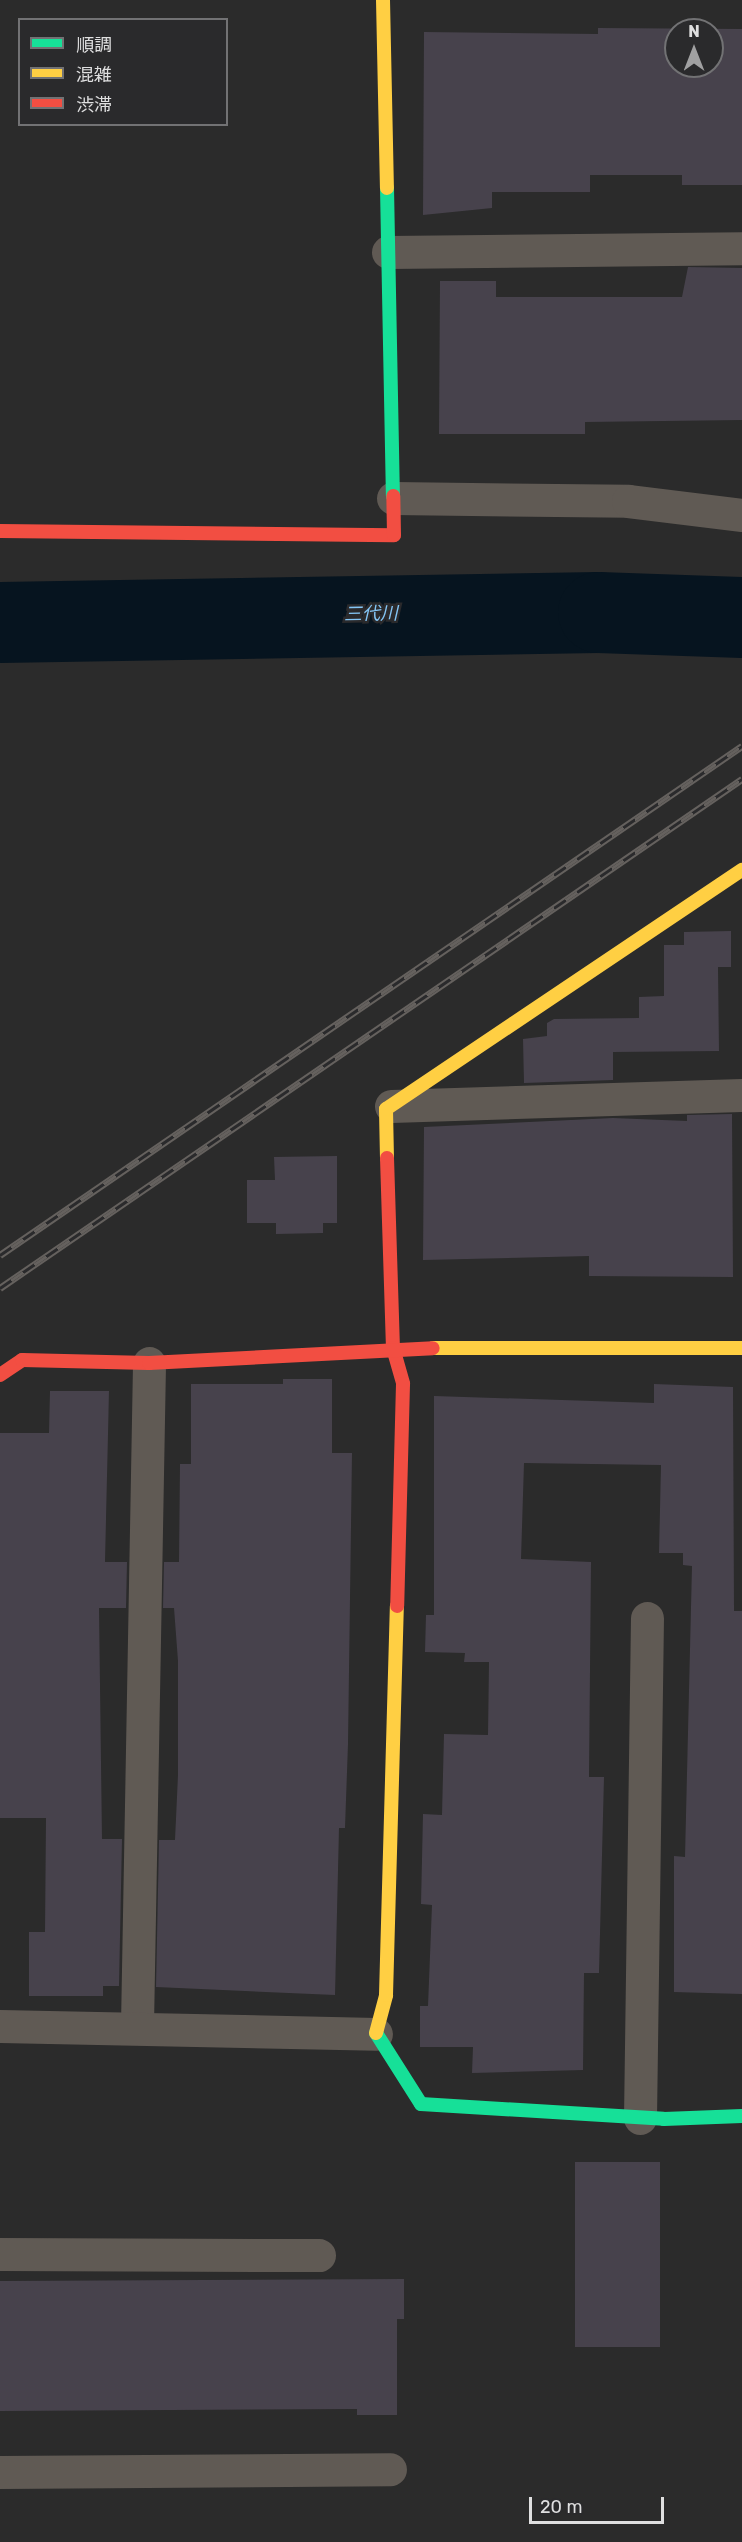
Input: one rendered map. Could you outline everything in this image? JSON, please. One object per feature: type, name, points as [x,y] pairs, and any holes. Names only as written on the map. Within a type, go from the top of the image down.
[{"type":"street","points":[[0,531],[394,535],[383,0]]},
{"type":"street","points":[[388,252],[742,248]]},
{"type":"street","points":[[393,498],[627,501],[742,515]]},
{"type":"street","points":[[742,870],[386,1109],[393,1347],[403,1384],[386,1995],[376,2034],[421,2104],[640,2118],[742,2116]]},
{"type":"street","points":[[391,1106],[742,1095]]},
{"type":"street","points":[[0,1375],[22,1360],[149,1363],[393,1347],[742,1348]]},
{"type":"street","points":[[137,2025],[149,1363]]},
{"type":"street","points":[[640,2118],[647,1618]]},
{"type":"street","points":[[0,2026],[137,2025],[376,2034]]},
{"type":"street","points":[[0,2254],[319,2255]]},
{"type":"street","points":[[0,2472],[390,2469]]},
{"type":"building","points":[[598,28],[664,28],[664,78],[724,78],[724,29],[742,29],[742,185],[682,185],[682,175],[590,175],[590,192],[492,192],[492,208],[423,215],[424,32],[598,34]]},
{"type":"building","points":[[688,267],[742,268],[742,420],[585,422],[585,434],[439,434],[440,281],[496,281],[496,297],[682,297]]},
{"type":"building","points":[[731,931],[731,967],[718,967],[719,1051],[613,1052],[613,1080],[524,1083],[523,1039],[547,1036],[547,1023],[554,1019],[639,1018],[639,997],[664,996],[664,945],[684,945],[684,932]]},
{"type":"building","points":[[732,1114],[733,1277],[589,1276],[589,1256],[423,1260],[424,1127],[613,1118],[687,1121],[687,1115]]},
{"type":"building","points":[[337,1156],[337,1223],[323,1223],[323,1233],[276,1234],[276,1223],[247,1223],[247,1180],[275,1180],[274,1157]]},
{"type":"building","points":[[283,1379],[332,1379],[332,1453],[352,1453],[348,1744],[345,1828],[339,1828],[335,1995],[156,1987],[159,1840],[175,1840],[178,1775],[178,1661],[174,1608],[163,1608],[164,1562],[179,1562],[180,1464],[191,1464],[191,1384],[283,1384]]},
{"type":"building","points":[[654,1384],[733,1387],[734,1611],[742,1611],[742,1994],[674,1992],[674,1856],[685,1857],[692,1566],[683,1565],[683,1553],[659,1553],[661,1465],[524,1463],[521,1559],[591,1562],[589,1777],[604,1777],[599,1973],[584,1973],[583,2070],[472,2073],[473,2047],[420,2047],[420,2006],[428,2006],[432,1905],[421,1904],[423,1814],[442,1815],[444,1734],[488,1735],[489,1662],[464,1662],[465,1653],[425,1652],[426,1615],[434,1615],[434,1396],[654,1403]]},
{"type":"building","points":[[50,1391],[109,1391],[105,1562],[127,1562],[126,1608],[99,1608],[102,1839],[122,1839],[119,1986],[103,1986],[103,1996],[29,1996],[29,1932],[45,1932],[46,1818],[0,1818],[0,1433],[49,1433]]},
{"type":"building","points":[[575,2162],[660,2162],[660,2347],[575,2347]]},
{"type":"building","points":[[404,2279],[404,2319],[397,2319],[397,2415],[357,2415],[357,2409],[0,2411],[0,2281]]},
{"type":"waterway","name":"三代川","points":[[0,622],[598,612],[742,617]]},
{"type":"railway","points":[[0,1255],[742,746]]},
{"type":"railway","points":[[0,1288],[742,779]]},
{"type":"traffic: fast","points":[[387,188],[393,496]]},
{"type":"traffic: fast","points":[[376,2033],[421,2104],[664,2119],[742,2116]]},
{"type":"traffic: slow","points":[[383,0],[387,188]]},
{"type":"traffic: slow","points":[[387,1158],[386,1109],[742,870]]},
{"type":"traffic: slow","points":[[433,1348],[742,1348]]},
{"type":"traffic: slow","points":[[376,2033],[386,1995],[397,1606]]},
{"type":"traffic: jam","points":[[0,531],[394,535],[393,496]]},
{"type":"traffic: jam","points":[[387,1158],[393,1348],[403,1384],[397,1606]]},
{"type":"traffic: jam","points":[[0,1375],[22,1360],[149,1363],[433,1348]]}]
